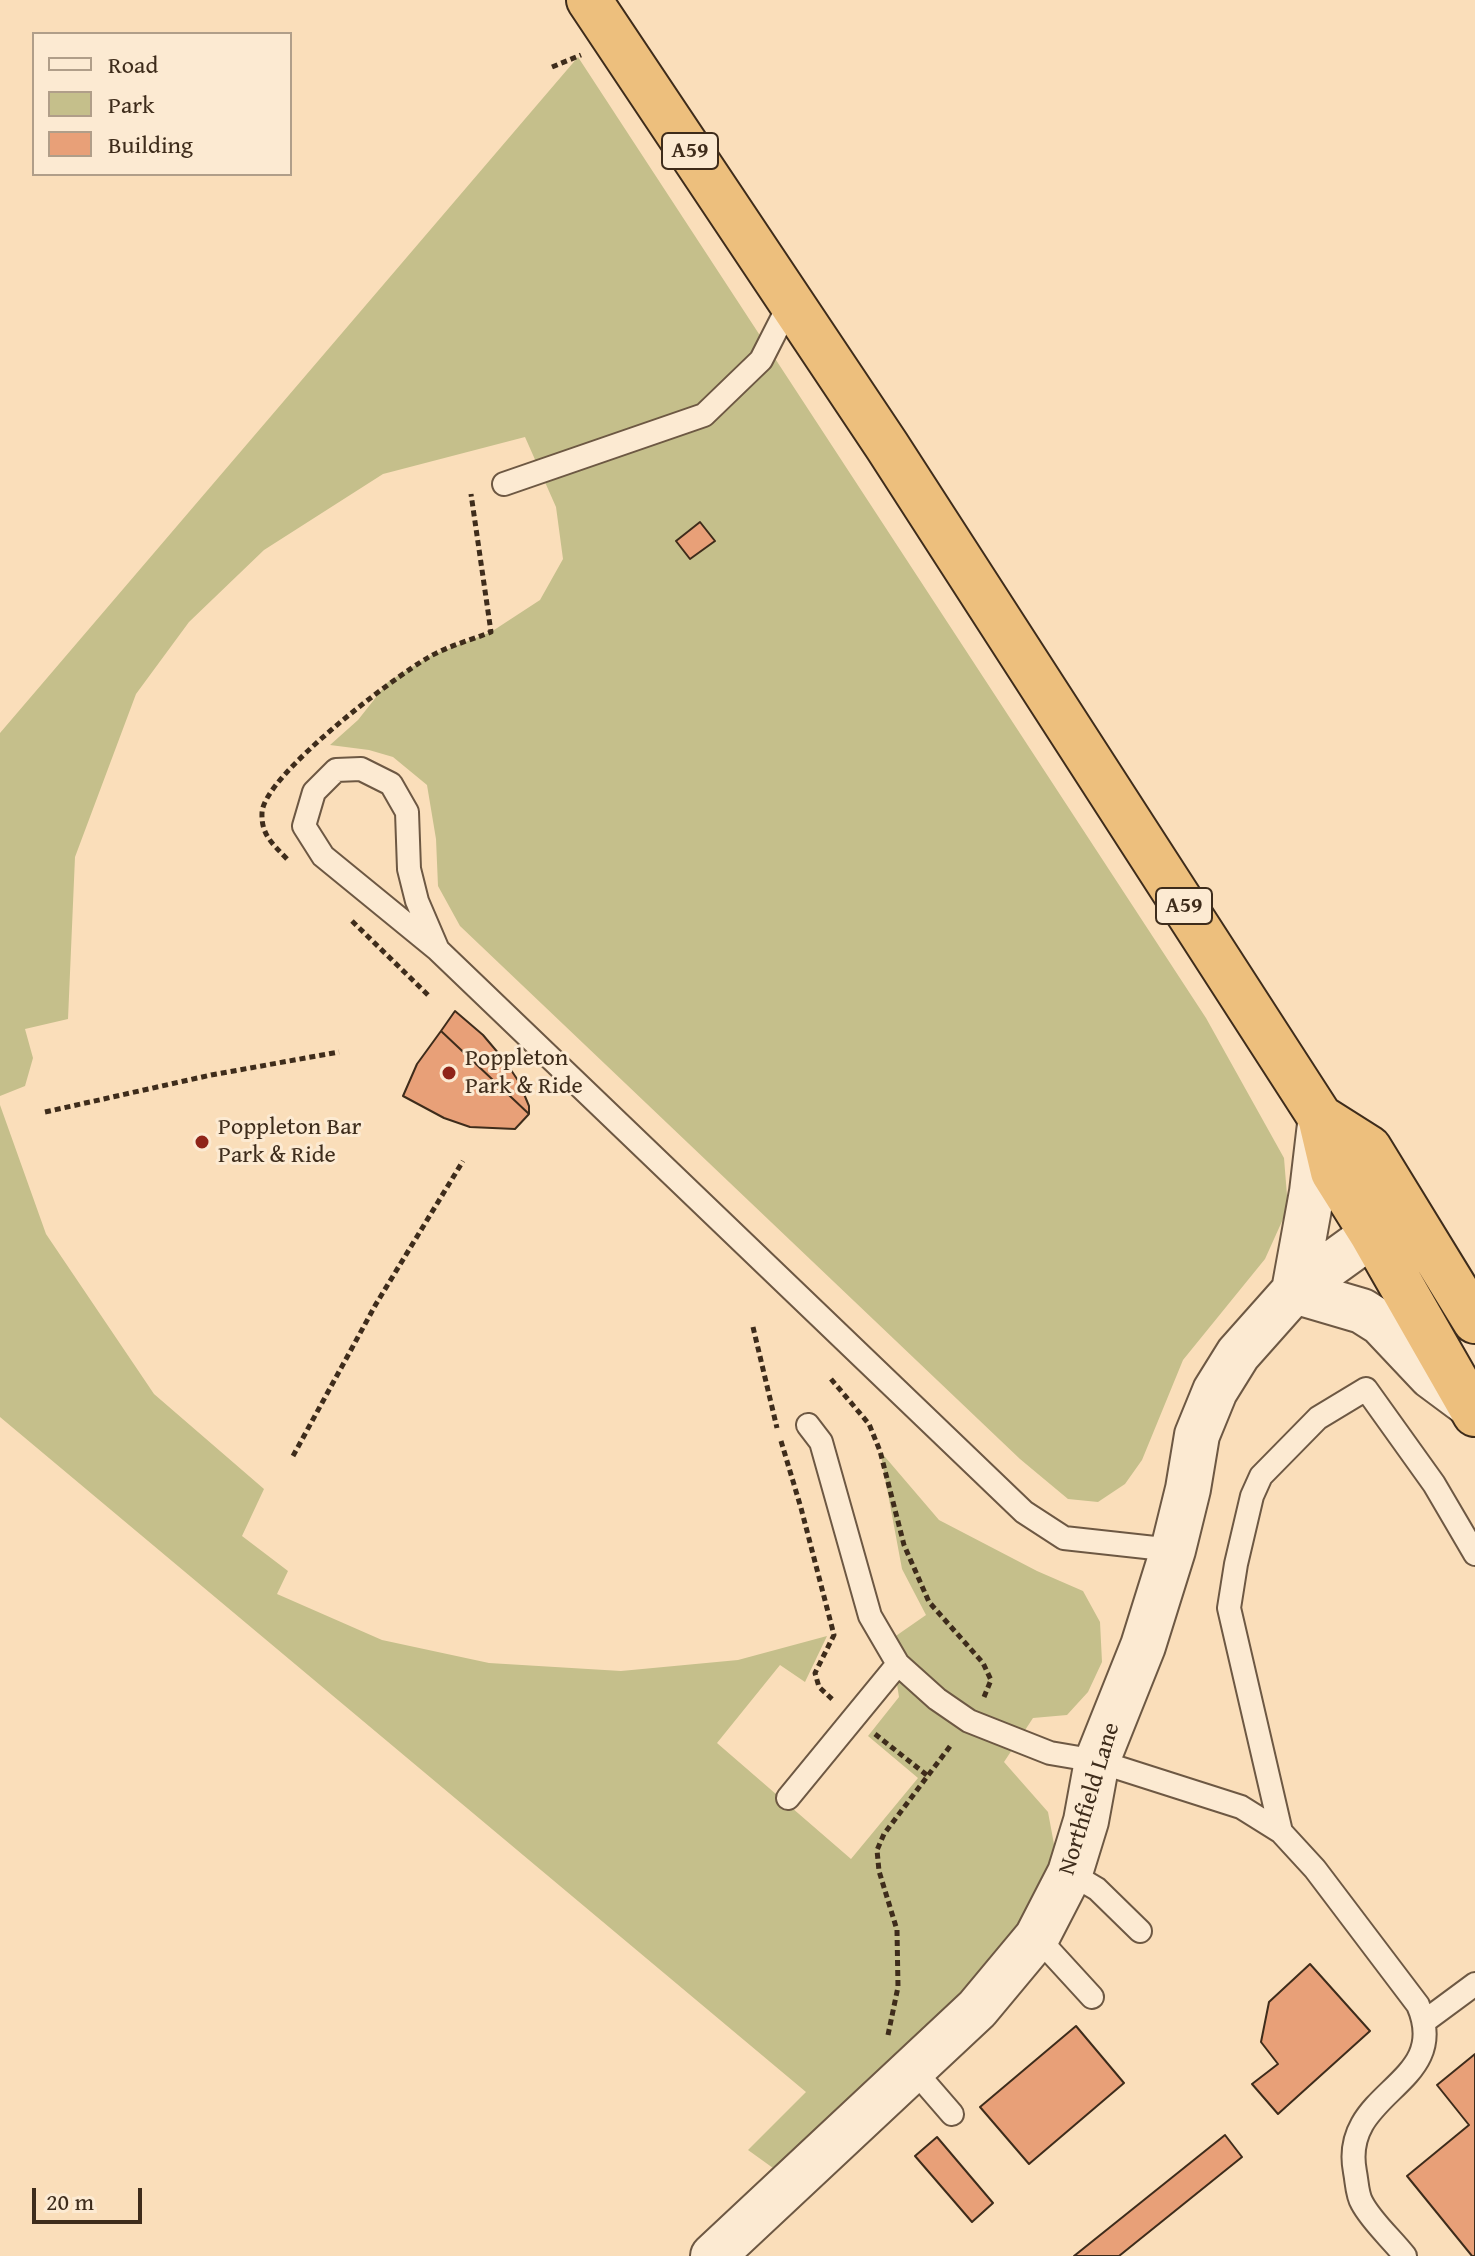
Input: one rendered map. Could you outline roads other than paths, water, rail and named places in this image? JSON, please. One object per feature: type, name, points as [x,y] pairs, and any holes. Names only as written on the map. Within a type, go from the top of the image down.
[{"type":"highway","name":"A59","points":[[589,0],[895,459],[1320,1117],[1333,1172],[1389,1222],[1475,1321]]},
{"type":"highway","name":"A59","points":[[1389,1222],[1473,1410]]},
{"type":"street","points":[[1320,1117],[1312,1192],[1294,1291],[1362,1311],[1381,1323],[1431,1376],[1473,1410]]},
{"type":"street","name":"Northfield Lane","points":[[713,2256],[900,2058],[977,2009],[1037,1937],[1070,1873],[1086,1821],[1097,1761],[1143,1646],[1173,1550],[1197,1435],[1215,1391],[1238,1354],[1294,1291],[1389,1222]]},
{"type":"lane","points":[[504,484],[704,415],[761,360],[790,303]]},
{"type":"lane","points":[[438,950],[414,890],[409,869],[407,812],[402,802],[391,784],[361,769],[336,770],[314,792],[304,826],[323,856],[438,950],[1024,1512],[1064,1538],[1173,1550]]},
{"type":"lane","points":[[1281,1832],[1229,1608],[1248,1509],[1261,1476],[1318,1418],[1366,1389],[1434,1484],[1475,1554]]},
{"type":"lane","points":[[808,1425],[821,1442],[870,1616],[898,1664],[937,1699],[969,1721],[1050,1753],[1097,1761],[1241,1807],[1281,1832],[1315,1869],[1418,2005],[1425,2021],[1425,2045],[1407,2077],[1377,2103],[1358,2126],[1353,2163],[1361,2202],[1405,2256]]},
{"type":"lane","points":[[788,1798],[898,1664]]},
{"type":"lane","points":[[1070,1873],[1097,1889],[1140,1931]]},
{"type":"lane","points":[[1037,1937],[1092,1997]]},
{"type":"lane","points":[[1425,2021],[1475,1984]]},
{"type":"lane","points":[[900,2058],[952,2114]]},
{"type":"place","name":"Poppleton Park & Ride","points":[[449,1073]]},
{"type":"place","name":"Poppleton Bar Park & Ride","points":[[202,1142]]}]
